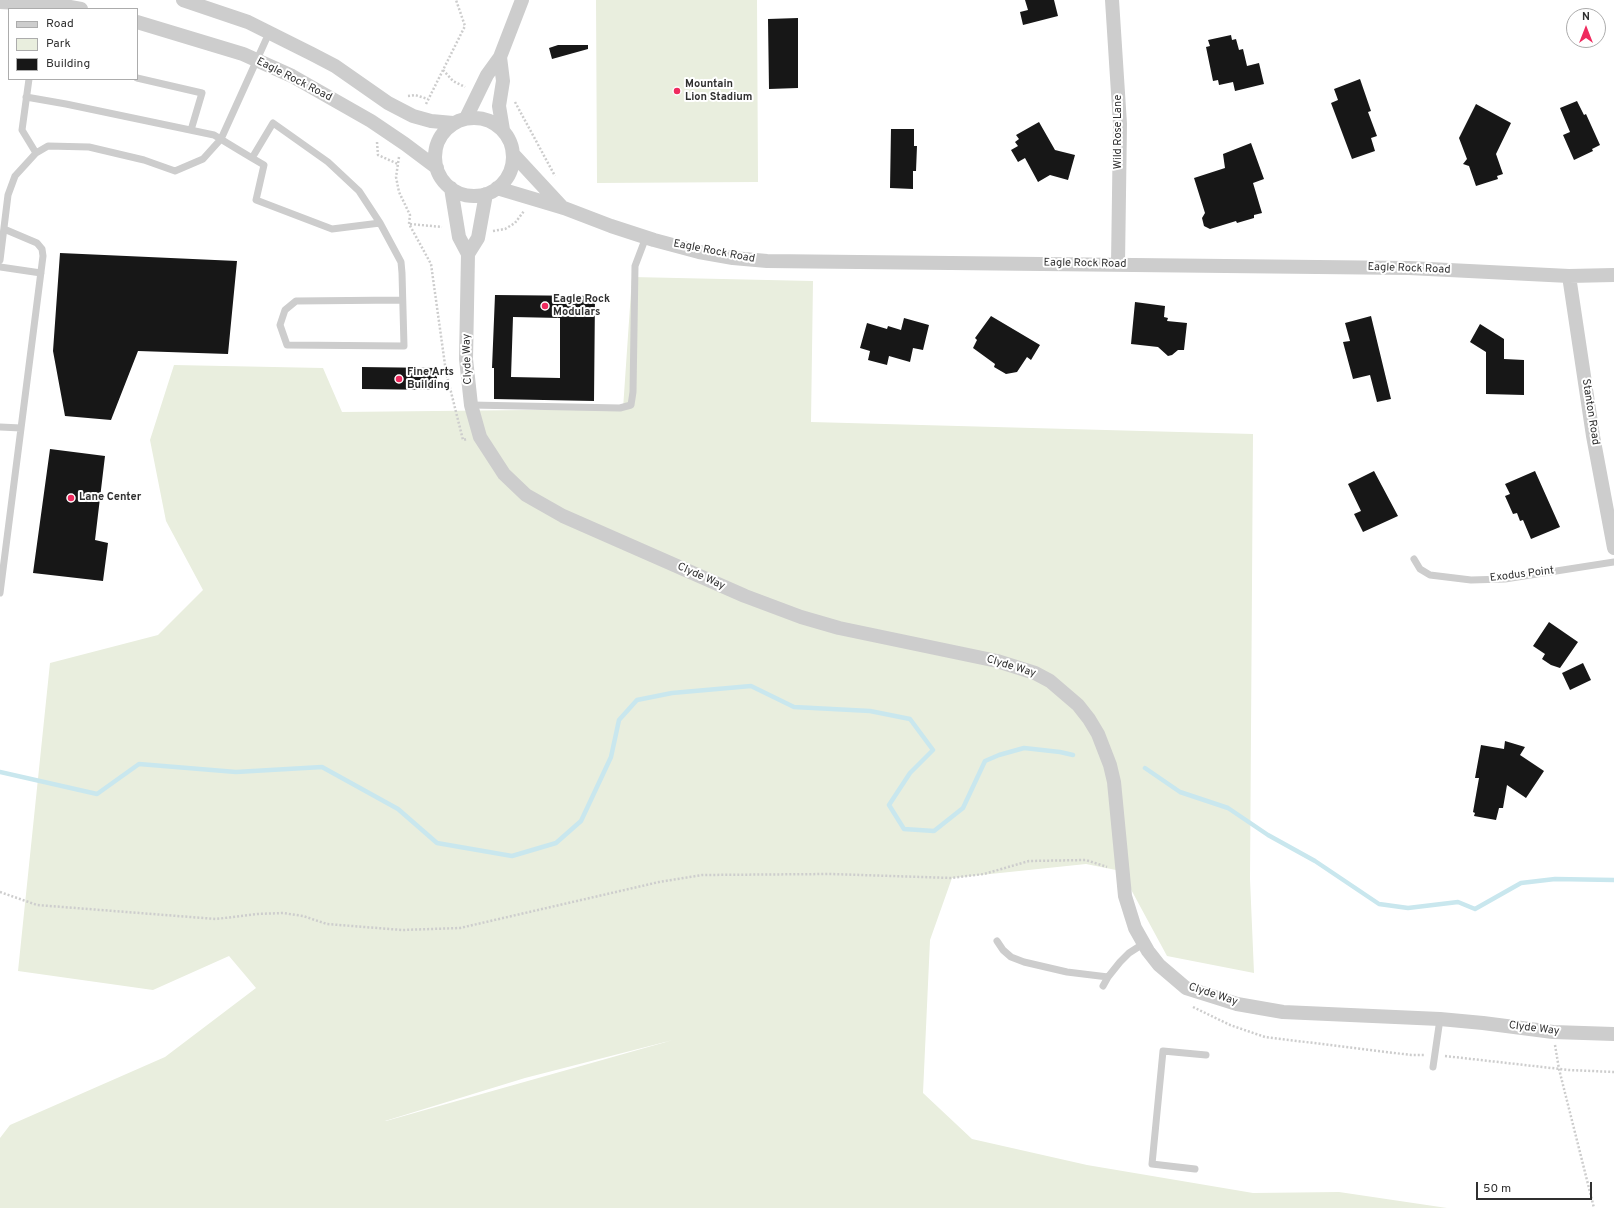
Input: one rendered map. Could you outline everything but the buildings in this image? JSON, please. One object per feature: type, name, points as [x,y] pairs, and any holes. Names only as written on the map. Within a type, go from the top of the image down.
[{"type":"street","points":[[182,0],[248,22],[335,66],[388,102],[419,118],[431,121],[460,121],[479,118],[492,122],[503,130]]},
{"type":"street","points":[[437,168],[435,156],[437,144],[443,132],[460,121],[478,94],[487,75],[500,57],[522,0]]},
{"type":"street","name":"Wild Rose Lane","points":[[1112,0],[1120,124],[1118,264]]},
{"type":"street","points":[[0,2],[60,5],[76,8]]},
{"type":"street","name":"Eagle Rock Road","points":[[138,22],[190,36],[257,60],[292,76],[370,121],[405,144],[437,168],[442,179],[451,188],[462,194],[474,196],[492,191],[564,208],[646,237],[699,252],[733,258],[767,261],[1409,268],[1569,276],[1614,275]]},
{"type":"street","name":"Eagle Rock Road","points":[[500,57],[503,81],[500,106],[503,130],[510,141],[513,154],[564,208]]},
{"type":"street","points":[[468,254],[478,238],[492,191],[506,180],[512,167],[513,154]]},
{"type":"street","points":[[451,188],[459,237],[468,254]]},
{"type":"street","name":"Clyde Way","points":[[468,254],[466,359],[471,405],[480,437],[491,456],[514,484],[545,507],[745,596],[801,617],[839,628],[997,661],[1035,673],[1050,681],[1078,705],[1098,734],[1105,751],[1114,782],[1121,871],[1129,912],[1143,944],[1159,965],[1186,988],[1237,1004],[1283,1012],[1440,1019],[1553,1032],[1614,1034]]},
{"type":"street","name":"Stanton Road","points":[[1569,276],[1593,436],[1614,548]]},
{"type":"lane","points":[[0,260],[8,195],[15,176],[36,153],[48,146],[89,147],[144,160],[175,171],[203,159],[221,139],[269,33]]},
{"type":"lane","points":[[138,78],[202,93],[191,130]]},
{"type":"lane","points":[[29,80],[22,130],[36,153]]},
{"type":"lane","points":[[26,97],[214,135],[264,165],[256,200],[332,229],[380,223]]},
{"type":"lane","points":[[252,158],[273,123],[328,162],[359,191],[380,223],[401,262],[404,346],[287,345],[280,325],[285,310],[296,301],[402,300]]},
{"type":"lane","points":[[0,593],[42,249],[30,239],[4,229]]},
{"type":"lane","points":[[471,405],[620,408],[631,405],[633,392],[635,266],[646,237]]},
{"type":"lane","points":[[0,267],[40,273]]},
{"type":"lane","points":[[0,427],[21,428]]},
{"type":"lane","name":"Exodus Point","points":[[1414,559],[1420,569],[1430,575],[1471,580],[1505,579],[1614,562]]},
{"type":"lane","points":[[997,941],[1003,950],[1011,957],[1024,962],[1068,972],[1108,977]]},
{"type":"lane","points":[[1103,986],[1108,977],[1129,953],[1143,944]]},
{"type":"lane","points":[[1433,1067],[1440,1019]]},
{"type":"lane","points":[[1195,1169],[1152,1164],[1163,1051],[1206,1055]]},
{"type":"path","points":[[419,118],[465,26],[456,0]]},
{"type":"path","points":[[443,70],[453,81],[478,94]]},
{"type":"path","points":[[509,99],[514,100],[557,180]]},
{"type":"path","points":[[378,155],[398,164]]},
{"type":"path","points":[[400,155],[396,177],[399,192],[410,215],[409,224],[432,264],[446,372],[463,440],[480,437]]},
{"type":"path","points":[[490,232],[505,229],[515,223],[522,216],[526,207]]},
{"type":"path","points":[[409,224],[449,228]]},
{"type":"path","points":[[0,892],[37,905],[216,919],[283,912],[303,916],[327,924],[402,930],[460,928],[659,882],[702,875],[831,874],[952,878],[984,874],[1029,861],[1072,860],[1086,860],[1121,871]]},
{"type":"path","points":[[1187,1003],[1230,1025],[1266,1036],[1411,1055],[1434,1055],[1559,1069],[1614,1072]]},
{"type":"path","points":[[1553,1032],[1559,1069],[1594,1208]]},
{"type":"green space","name":"Mountain Lion Stadium","points":[[596,0],[757,0],[758,182],[597,183]]},
{"type":"green space","points":[[632,277],[813,281],[811,422],[1253,434],[1250,879],[1254,973],[1167,956],[1121,871],[1086,864],[952,878],[930,940],[923,1093],[972,1139],[1087,1165],[1253,1193],[1339,1192],[1447,1208],[0,1208],[0,1138],[10,1125],[165,1057],[256,988],[229,956],[153,990],[18,971],[50,663],[158,635],[203,590],[166,521],[150,440],[174,365],[323,368],[342,412],[623,409]],"holes":[[[673,1040],[385,1121],[525,1078]]]},
{"type":"waterway","points":[[0,772],[97,794],[139,764],[236,772],[322,767],[398,809],[437,843],[512,856],[556,843],[581,821],[611,757],[619,720],[637,700],[672,693],[751,686],[794,707],[870,711],[910,719],[933,750],[910,773],[889,805],[904,829],[934,831],[963,808],[985,761],[999,755],[1024,748],[1073,755]]},
{"type":"waterway","points":[[1145,768],[1180,792],[1228,808],[1268,835],[1315,861],[1379,904],[1408,908],[1458,902],[1475,909],[1521,883],[1555,879],[1614,880]]},
{"type":"place","name":"Mountain Lion Stadium","points":[[677,91]]},
{"type":"place","name":"Eagle Rock Modulars","points":[[545,306]]},
{"type":"place","name":"Fine Arts Building","points":[[399,379]]},
{"type":"place","name":"Lane Center","points":[[71,498]]}]
